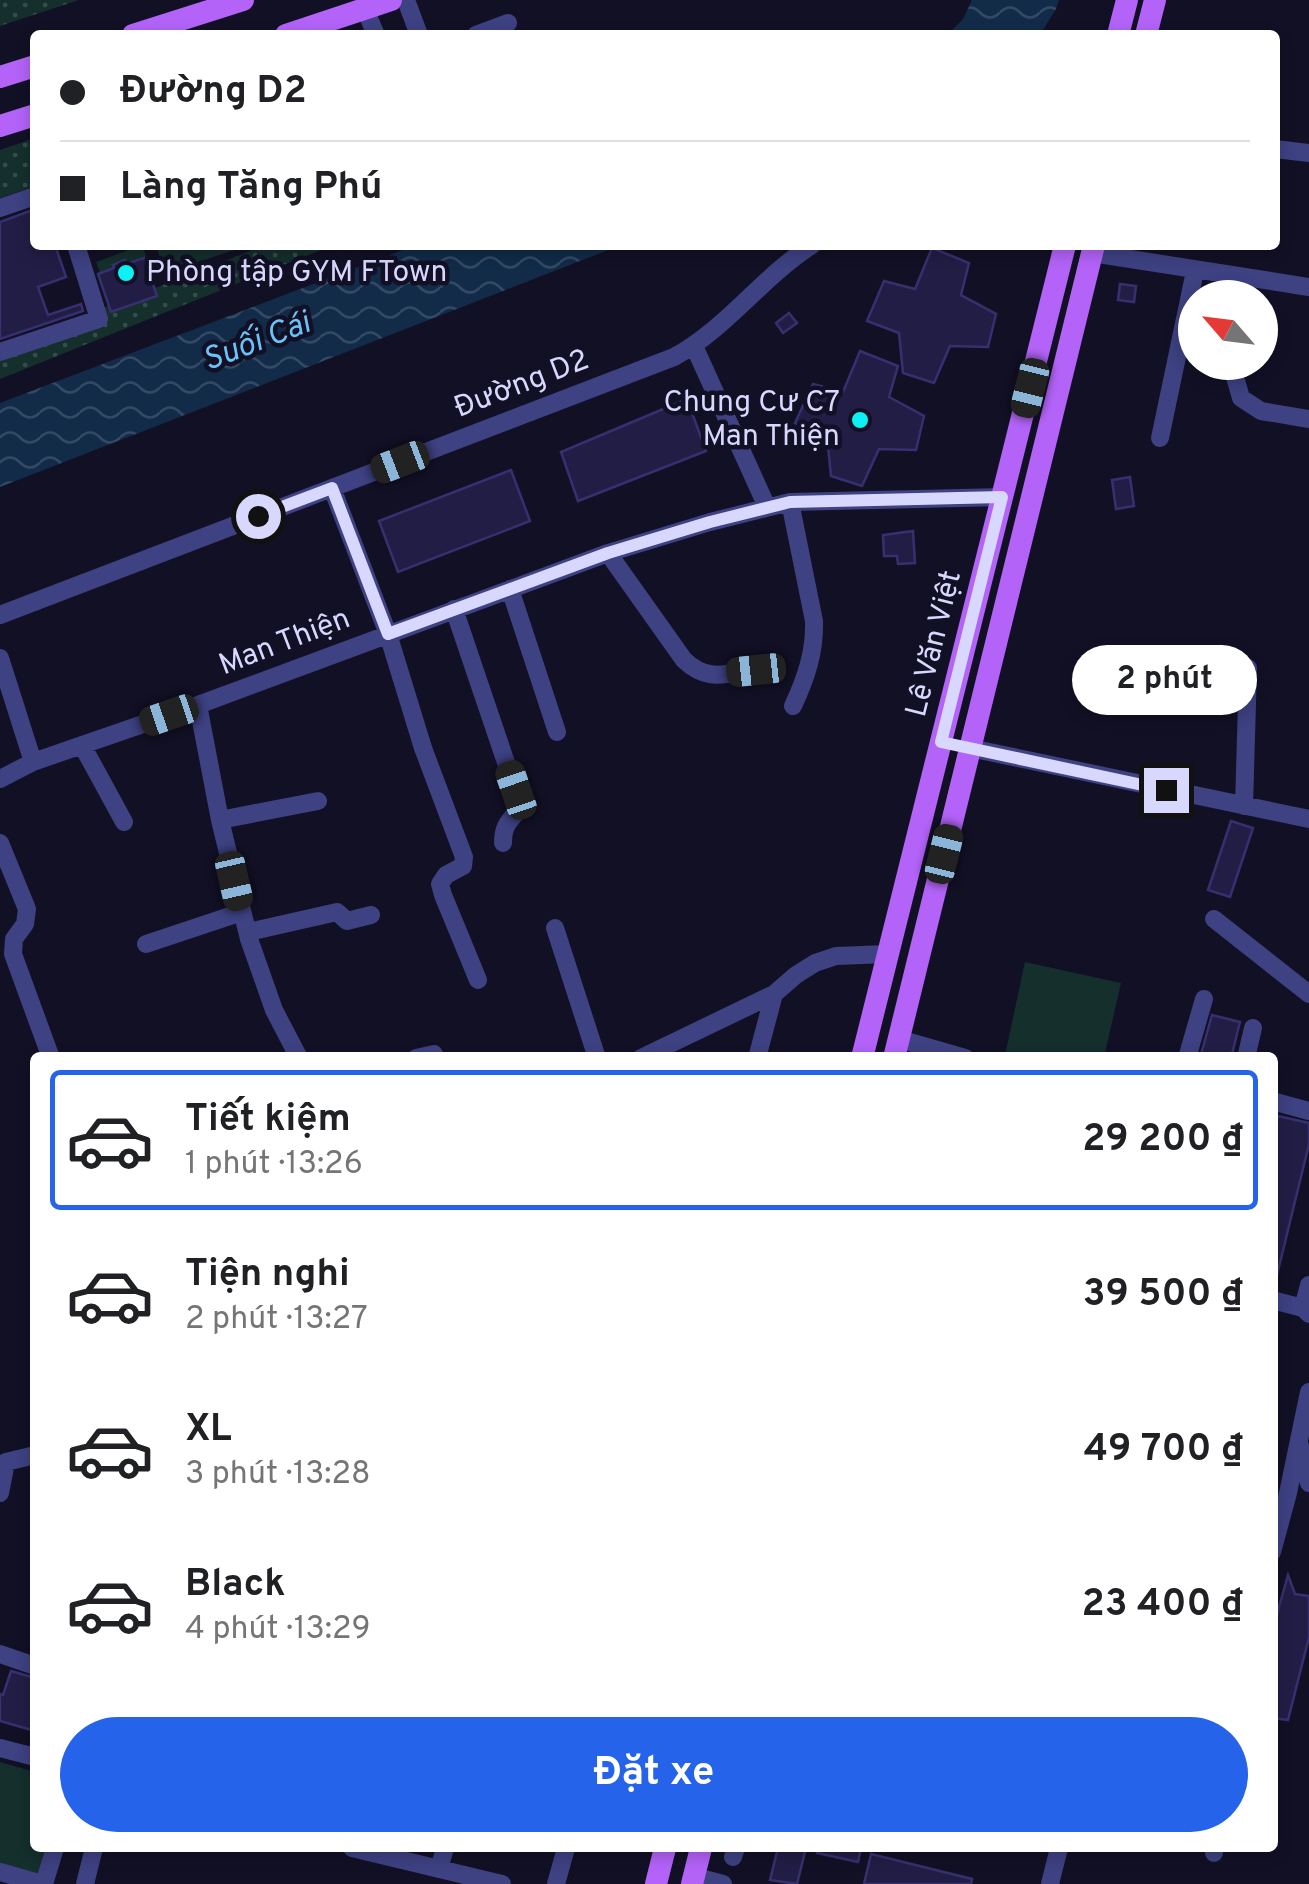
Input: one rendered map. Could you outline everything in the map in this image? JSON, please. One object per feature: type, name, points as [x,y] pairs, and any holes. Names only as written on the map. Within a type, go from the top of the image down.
[{"type":"main road","points":[[149,30],[243,0]]},
{"type":"main road","points":[[306,30],[391,0]]},
{"type":"main road","points":[[1119,30],[1127,0]]},
{"type":"main road","points":[[1147,30],[1155,0]]},
{"type":"main road","points":[[0,77],[30,68]]},
{"type":"main road","points":[[0,126],[30,117]]},
{"type":"main road","name":"Lê Văn Việt","points":[[864,1052],[1064,250]]},
{"type":"main road","name":"Lê Văn Việt","points":[[896,1048],[1092,250]]},
{"type":"main road","points":[[1002,497],[1031,500]]},
{"type":"main road","points":[[941,742],[970,748]]},
{"type":"main road","points":[[660,1866],[692,1880],[700,1852]]},
{"type":"street","points":[[406,0],[418,30]]},
{"type":"street","points":[[365,8],[374,30]]},
{"type":"street","points":[[489,30],[508,23]]},
{"type":"street","points":[[1280,150],[1309,153]]},
{"type":"street","points":[[0,208],[30,198]]},
{"type":"street","points":[[0,352],[99,319],[78,250]]},
{"type":"street","name":"Đường D2","points":[[0,615],[674,357],[694,346],[806,250]]},
{"type":"street","points":[[1097,250],[1222,280]]},
{"type":"street","points":[[1160,438],[1194,271]]},
{"type":"street","points":[[1278,288],[1309,288]]},
{"type":"street","points":[[694,346],[766,508]]},
{"type":"street","points":[[1236,380],[1241,398],[1261,412],[1309,418]]},
{"type":"street","points":[[332,488],[388,634],[423,748],[464,857],[463,866],[440,884],[478,980]]},
{"type":"street","name":"Man Thiện","points":[[0,780],[34,762],[608,553],[766,508],[790,502],[1002,497]]},
{"type":"street","points":[[790,502],[814,621],[809,667],[793,706]]},
{"type":"street","points":[[608,553],[684,660],[696,671],[707,676],[756,670]]},
{"type":"street","points":[[510,589],[558,732]]},
{"type":"street","points":[[454,609],[519,801],[516,813],[506,822],[503,843]]},
{"type":"street","points":[[0,658],[34,762]]},
{"type":"street","points":[[1244,806],[1248,668]]},
{"type":"street","points":[[198,705],[242,912],[274,1010],[296,1052]]},
{"type":"street","points":[[82,745],[124,822]]},
{"type":"street","points":[[970,748],[1309,819]]},
{"type":"street","points":[[220,820],[318,801]]},
{"type":"street","points":[[0,843],[28,909],[14,939],[13,954],[49,1052]]},
{"type":"street","points":[[146,944],[242,912]]},
{"type":"street","points":[[248,932],[337,912],[348,920],[371,915]]},
{"type":"street","points":[[1214,920],[1309,994]]},
{"type":"street","points":[[555,928],[595,1052]]},
{"type":"street","points":[[668,1052],[774,994],[815,964],[836,956],[888,954]]},
{"type":"street","points":[[758,1052],[774,994]]},
{"type":"street","points":[[1190,1052],[1204,999]]},
{"type":"street","points":[[1247,1052],[1253,1028]]},
{"type":"street","points":[[896,1048],[924,1052]]},
{"type":"street","points":[[1278,1103],[1309,1111]]},
{"type":"street","points":[[1278,1302],[1306,1311],[1309,1284]]},
{"type":"street","points":[[1278,1530],[1309,1392]]},
{"type":"street","points":[[1299,1441],[1309,1483]]},
{"type":"street","points":[[0,1493],[3,1457],[30,1455]]},
{"type":"street","points":[[0,1654],[30,1664]]},
{"type":"street","points":[[0,1748],[30,1756]]},
{"type":"street","points":[[0,1872],[43,1884],[54,1852]]},
{"type":"street","points":[[85,1884],[93,1852]]},
{"type":"street","points":[[369,1852],[502,1884]]},
{"type":"street","points":[[439,1869],[443,1852]]},
{"type":"street","points":[[556,1884],[565,1852]]},
{"type":"street","points":[[1050,1884],[1059,1852]]},
{"type":"street","points":[[692,1880],[723,1884]]},
{"type":"green space","points":[[0,0],[79,0],[0,26]]},
{"type":"green space","points":[[30,140],[30,188],[0,198],[0,150]]},
{"type":"green space","name":"Phòng tập GYM FTown","points":[[128,250],[144,250],[156,284],[109,300],[96,262]]},
{"type":"green space","points":[[158,250],[234,250],[165,273]]},
{"type":"green space","points":[[253,250],[321,250],[0,379],[0,348]]},
{"type":"green space","points":[[1025,962],[1121,983],[1105,1052],[1006,1052]]},
{"type":"green space","points":[[0,1762],[30,1771],[30,1852],[49,1852],[42,1878],[0,1866]]},
{"type":"water","points":[[972,0],[1059,0],[1043,30],[952,30],[963,19]]},
{"type":"water","name":"Suối Cái","points":[[403,250],[608,250],[0,487],[0,403]]},
{"type":"building","points":[[30,211],[30,250],[57,250],[66,277],[38,287],[48,315],[81,304],[83,311],[0,339],[0,222]]},
{"type":"building","points":[[931,250],[937,250],[969,263],[961,295],[996,314],[988,347],[950,346],[934,383],[903,373],[899,333],[867,321],[884,281],[915,289]]},
{"type":"building","name":"Phòng tập GYM FTown","points":[[144,258],[157,296],[111,312],[98,274],[125,260],[126,264]]},
{"type":"building","points":[[1120,284],[1136,286],[1134,302],[1118,300]]},
{"type":"building","points":[[789,313],[797,323],[783,333],[776,323]]},
{"type":"building","name":"Chung Cư C7 Man Thiện","points":[[860,351],[898,366],[889,397],[924,416],[916,450],[879,449],[862,486],[831,476],[827,436],[795,423],[813,384],[843,392]]},
{"type":"building","points":[[687,399],[706,451],[578,501],[561,452]]},
{"type":"building","points":[[511,470],[530,521],[398,572],[379,521]]},
{"type":"building","points":[[1130,477],[1134,506],[1116,509],[1112,480]]},
{"type":"building","points":[[913,531],[915,563],[898,564],[897,556],[884,556],[883,535]]},
{"type":"building","points":[[1231,821],[1253,828],[1230,897],[1208,890]]},
{"type":"building","points":[[1212,1015],[1240,1022],[1232,1052],[1202,1052]]},
{"type":"building","points":[[1278,1116],[1309,1123],[1309,1144],[1278,1271]]},
{"type":"building","points":[[1288,1575],[1295,1594],[1309,1596],[1309,1637],[1288,1720],[1278,1719],[1278,1611]]},
{"type":"building","points":[[11,1671],[30,1677],[30,1730],[0,1721],[0,1694],[3,1695]]},
{"type":"building","points":[[777,1852],[805,1852],[797,1884],[770,1880]]},
{"type":"building","points":[[817,1852],[860,1852],[858,1862]]},
{"type":"building","points":[[871,1854],[972,1879],[971,1884],[864,1884]]},
{"type":"place","name":"Phòng tập GYM FTown","points":[[126,273]]},
{"type":"place","name":"Chung Cư C7 Man Thiện","points":[[860,420]]},
{"type":"route","points":[[258,516],[332,488],[388,634],[608,553],[790,502],[1002,497],[941,742],[1166,790]]}]
